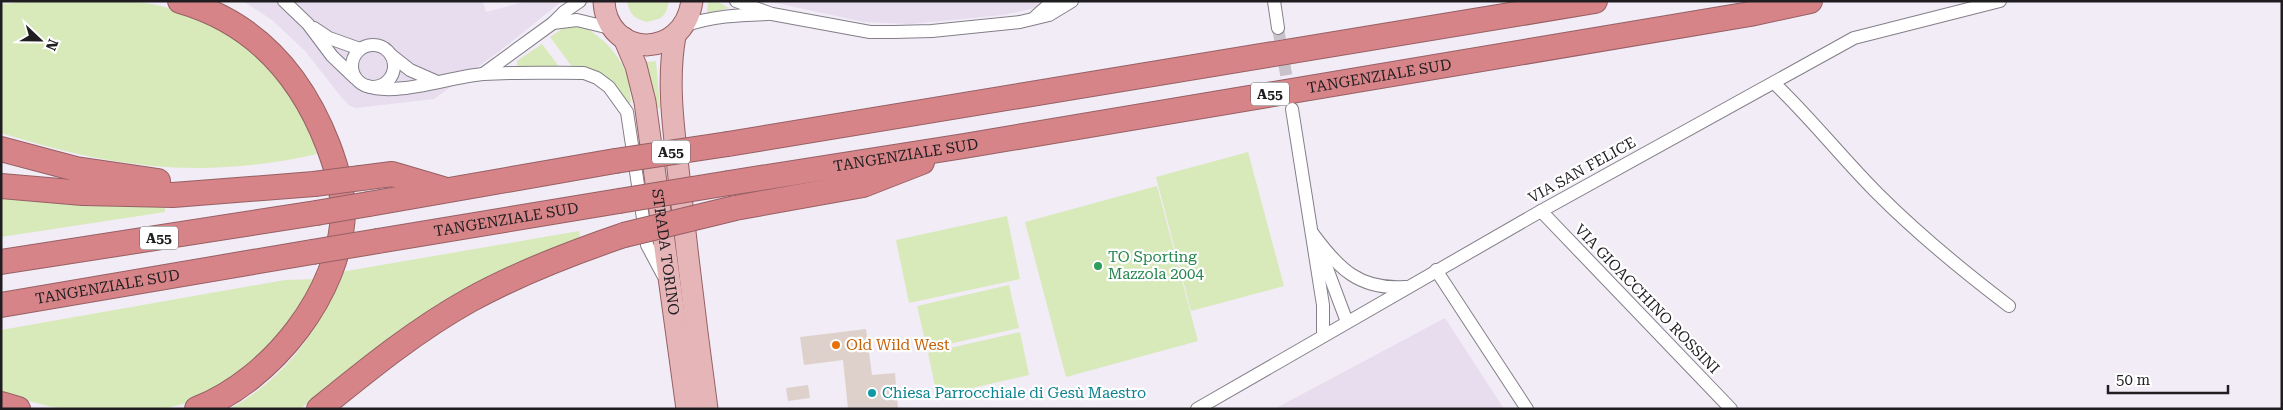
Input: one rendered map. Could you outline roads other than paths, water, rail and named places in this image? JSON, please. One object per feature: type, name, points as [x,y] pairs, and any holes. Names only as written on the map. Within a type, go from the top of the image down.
[{"type":"highway","points":[[180,1],[201,8],[236,26],[282,64],[305,96],[324,134],[338,173],[343,210],[341,234],[330,269],[315,301],[294,334],[277,354],[240,385],[197,409]]},
{"type":"highway","name":"A55","points":[[1,262],[316,213],[615,161],[1594,1]]},
{"type":"highway","name":"TANGENZIALE SUD","points":[[1,305],[729,182],[964,146],[1740,16],[1810,1]]},
{"type":"highway","points":[[319,409],[389,354],[469,301],[544,264],[624,236],[735,208],[864,185],[964,146]]},
{"type":"highway","points":[[1,149],[68,167],[116,176],[157,181],[277,188]]},
{"type":"highway","points":[[1,186],[83,193],[173,195],[277,188],[392,174],[450,190]]},
{"type":"highway","points":[[1,404],[18,409]]},
{"type":"main road","name":"STRADA TORINO","points":[[604,1],[607,17],[619,33],[636,66],[645,102],[687,409]]},
{"type":"main road","name":"STRADA TORINO","points":[[692,1],[690,14],[679,31],[671,58],[671,101],[692,298],[707,409]]},
{"type":"main road","points":[[619,33],[636,43],[650,45],[663,42],[679,31]]},
{"type":"street","points":[[284,1],[308,24],[332,56],[362,82],[379,89],[417,86],[483,74],[584,73],[597,78],[609,87],[627,112],[647,245],[669,286]]},
{"type":"street","points":[[483,74],[580,1]]},
{"type":"street","points":[[736,1],[772,14],[851,29],[894,32],[932,31],[1020,22],[1049,15],[1072,1]]},
{"type":"street","points":[[1034,18],[1052,1]]},
{"type":"street","points":[[1274,1],[1278,28]]},
{"type":"street","name":"VIA SAN FELICE","points":[[1197,409],[1436,270],[1854,38],[2000,1]]},
{"type":"street","points":[[679,31],[705,19],[731,15],[772,14]]},
{"type":"street","points":[[553,23],[577,20],[619,33]]},
{"type":"street","points":[[308,24],[329,38],[360,49]]},
{"type":"street","points":[[391,55],[394,68],[388,80],[382,84],[362,82],[353,72],[352,62],[360,49],[369,45],[377,45],[383,47],[410,70],[435,82]]},
{"type":"street","points":[[1774,83],[1802,109],[1877,193],[1915,230],[1946,257],[2009,306]]},
{"type":"street","points":[[1292,109],[1323,305],[1323,336]]},
{"type":"street","name":"VIA GIOACCHINO ROSSINI","points":[[1541,211],[1731,409]]},
{"type":"street","points":[[1312,232],[1339,266],[1361,281],[1390,288],[1407,287]]},
{"type":"street","points":[[1312,232],[1326,262],[1347,322]]},
{"type":"street","points":[[1436,270],[1527,409]]},
{"type":"tunnel","points":[[1278,28],[1290,97]]},
{"type":"place","name":"TO Sporting Mazzola 2004","points":[[1098,266]]},
{"type":"place","name":"Old Wild West","points":[[836,345]]},
{"type":"place","name":"Chiesa Parrocchiale di Gesù Maestro","points":[[872,393]]}]
